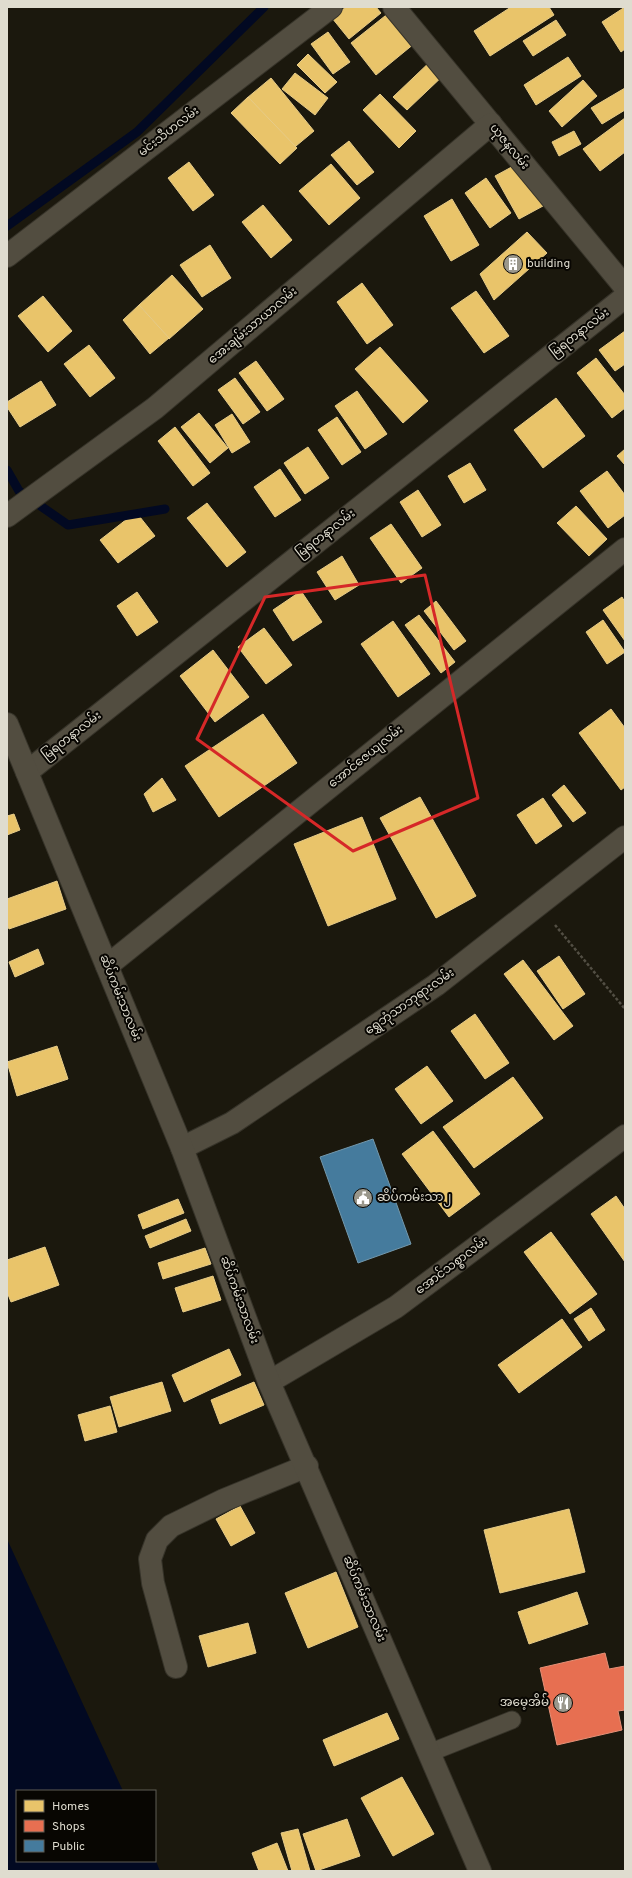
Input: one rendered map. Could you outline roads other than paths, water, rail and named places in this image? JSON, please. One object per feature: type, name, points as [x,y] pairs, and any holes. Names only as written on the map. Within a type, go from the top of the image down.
[{"type":"street","name":"မင်းသီဟလမ်း","points":[[7,256],[331,7]]},
{"type":"street","name":"ယုဇနလမ်း","points":[[394,7],[625,288]]},
{"type":"street","name":"အေးချမ်းသာယာလမ်း","points":[[7,516],[156,408],[490,124]]},
{"type":"street","name":"မြရတနာလမ်း","points":[[27,772],[625,297]]},
{"type":"street","name":"အောင်ဇေယျလမ်း","points":[[107,966],[625,549]]},
{"type":"street","name":"ဆိပ်ကမ်းသာလမ်း","points":[[7,724],[182,1148],[269,1382],[307,1466],[480,1871]]},
{"type":"street","name":"ရွှေဘုံသာဘုရားလမ်း","points":[[182,1148],[232,1122],[436,985],[625,836]]},
{"type":"street","name":"အောင်သစ္စာလမ်း","points":[[269,1382],[396,1307],[625,1136]]},
{"type":"street","points":[[176,1667],[153,1583],[150,1560],[157,1540],[171,1526],[224,1500],[307,1466]]},
{"type":"lane","points":[[429,1753],[512,1720]]},
{"type":"water","points":[[7,1539],[123,1790],[16,1790],[16,1862],[156,1861],[160,1871],[7,1871]]},
{"type":"waterway","points":[[7,226],[137,132],[264,7]]},
{"type":"waterway","points":[[7,470],[19,491],[68,525],[165,509]]},
{"type":"place","name":"building","points":[[513,264]]},
{"type":"place","name":"ဆိပ်ကမ်းသာ၂","points":[[363,1198]]},
{"type":"place","name":"အမေ့အိမ်","points":[[563,1703]]}]
